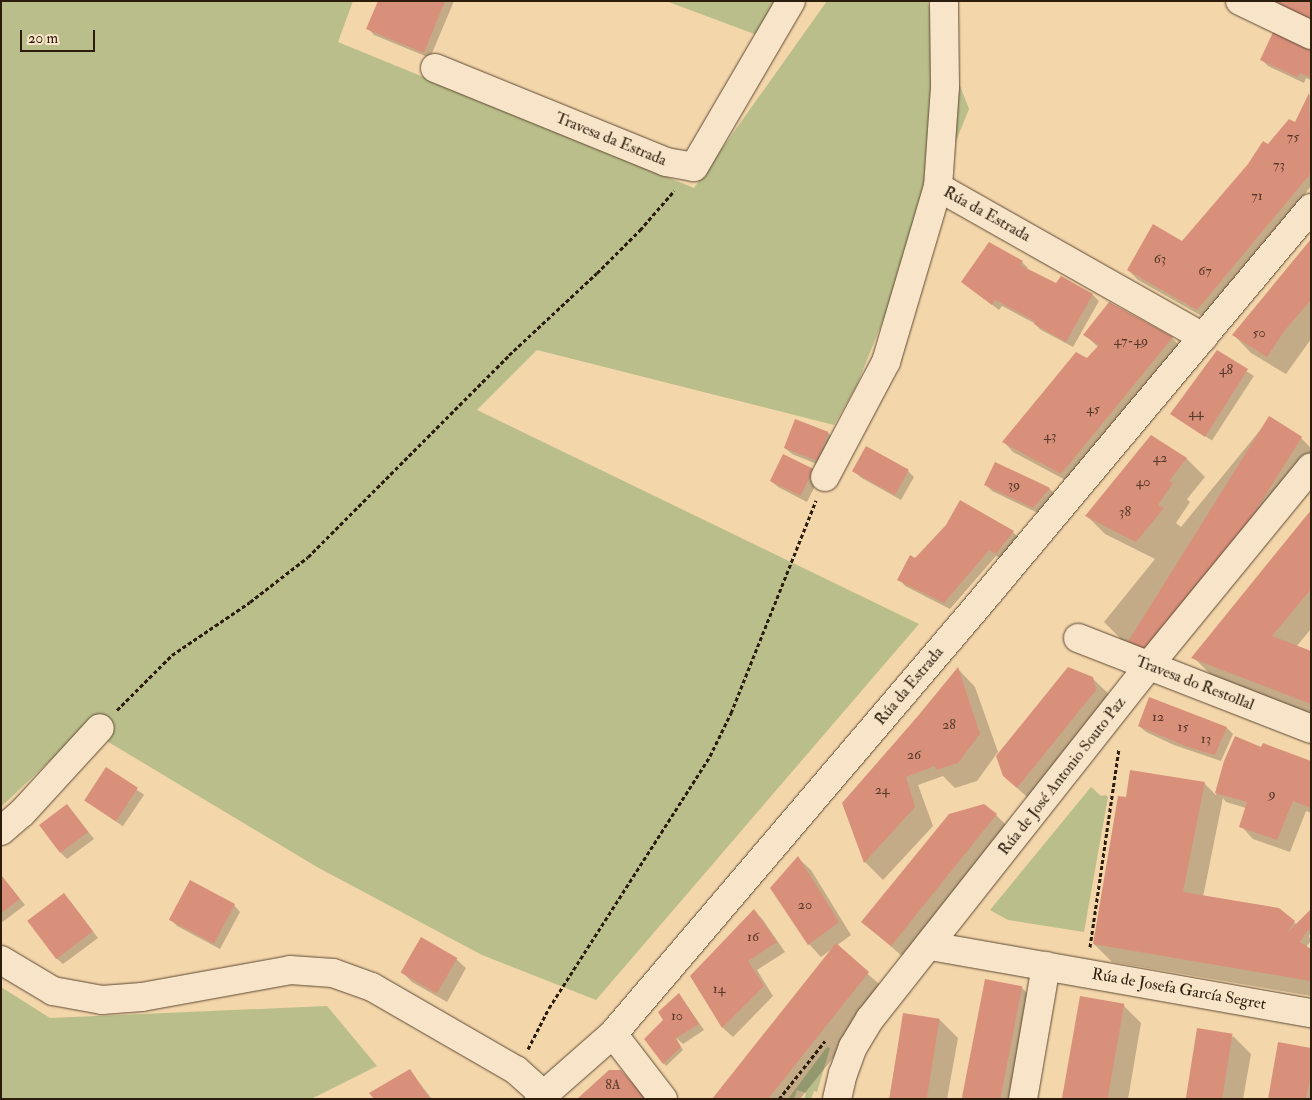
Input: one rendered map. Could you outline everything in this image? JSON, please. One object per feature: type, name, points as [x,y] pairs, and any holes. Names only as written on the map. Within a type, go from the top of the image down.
[{"type":"street","points":[[694,167],[790,1]]},
{"type":"street","points":[[938,186],[946,87],[944,1]]},
{"type":"street","points":[[1240,1],[1311,35]]},
{"type":"street","name":"Travesa da Estrada","points":[[435,68],[666,162],[694,167]]},
{"type":"street","name":"Rúa da Estrada","points":[[825,477],[886,362],[938,186],[1203,337]]},
{"type":"street","name":"Rúa da Estrada","points":[[542,1097],[613,1034],[981,602],[1311,208]]},
{"type":"street","name":"Rúa de José Antonio Souto Paz","points":[[837,1099],[843,1074],[854,1047],[866,1026],[1150,664],[1311,467]]},
{"type":"street","name":"Travesa do Restollal","points":[[1078,638],[1150,664],[1311,729]]},
{"type":"street","points":[[1,831],[22,813],[100,728]]},
{"type":"street","name":"Rúa de Josefa García Segret","points":[[930,946],[1311,1012]]},
{"type":"street","points":[[1,960],[34,982],[53,991],[102,1000],[142,996],[290,970],[332,973],[372,987],[516,1070],[542,1097]]},
{"type":"street","points":[[1023,1099],[1046,966]]},
{"type":"street","points":[[613,1034],[663,1099]]},
{"type":"path","points":[[100,728],[172,655],[258,596],[308,557],[515,349],[623,247],[694,167]]},
{"type":"path","points":[[516,1070],[549,1008],[710,756],[731,713],[825,477]]},
{"type":"path","points":[[1089,953],[1120,741]]},
{"type":"path","points":[[779,1099],[828,1038]]},
{"type":"green space","points":[[1,1],[353,1],[338,42],[694,188],[827,1],[927,1],[969,109],[856,387],[834,425],[537,350],[477,410],[919,624],[596,1000],[482,955],[317,867],[105,740],[77,735],[1,807]]},
{"type":"green space","points":[[666,1],[774,1],[757,35]]},
{"type":"green space","points":[[1091,787],[1101,796],[1105,795],[1108,797],[1084,932],[1008,920],[990,910]]},
{"type":"green space","points":[[1,987],[50,1018],[327,1006],[377,1066],[311,1099],[1,1099]]},
{"type":"green space","points":[[827,1047],[830,1048],[817,1092],[814,1091],[811,1099],[804,1099],[806,1093],[797,1090],[794,1099],[788,1099]]},
{"type":"building","points":[[378,1],[445,1],[424,53],[366,29]]},
{"type":"building","points":[[1263,1],[1311,1],[1311,24]]},
{"type":"building","points":[[1276,26],[1311,44],[1311,78],[1300,73],[1297,77],[1260,60]]},
{"type":"building","points":[[1309,93],[1311,173],[1197,310],[1127,270],[1153,224],[1182,241],[1248,164],[1263,141],[1268,144],[1289,119],[1295,122]]},
{"type":"building","points":[[1311,239],[1311,300],[1285,330],[1267,357],[1232,335]]},
{"type":"building","points":[[989,242],[1023,261],[1020,265],[1056,283],[1061,276],[1093,294],[1066,342],[1034,324],[1035,321],[995,300],[992,305],[961,282]]},
{"type":"building","points":[[1109,302],[1173,337],[1061,474],[1002,442],[1076,352],[1087,358],[1099,345],[1083,335]]},
{"type":"building","points":[[1217,350],[1248,369],[1205,437],[1170,414]]},
{"type":"building","points":[[1269,416],[1302,437],[1162,661],[1129,641]]},
{"type":"building","points":[[795,419],[829,432],[817,461],[784,448]]},
{"type":"building","points":[[1151,435],[1187,458],[1169,481],[1173,483],[1158,505],[1164,508],[1136,542],[1085,516]]},
{"type":"building","points":[[866,446],[909,470],[895,495],[852,471]]},
{"type":"building","points":[[783,454],[814,469],[800,496],[770,481]]},
{"type":"building","points":[[995,462],[1050,488],[1033,508],[984,485]]},
{"type":"building","points":[[960,500],[1014,531],[996,554],[989,550],[944,603],[897,580],[910,555],[915,558],[946,525]]},
{"type":"building","points":[[1311,510],[1311,589],[1272,636],[1311,651],[1311,704],[1191,658]]},
{"type":"building","points":[[958,667],[980,734],[958,763],[936,770],[935,766],[906,777],[915,807],[864,863],[842,803]]},
{"type":"building","points":[[1068,667],[1093,677],[1096,690],[1017,788],[1003,776],[996,756]]},
{"type":"building","points":[[1149,697],[1227,727],[1215,755],[1188,747],[1138,726]]},
{"type":"building","points":[[1235,736],[1261,747],[1263,743],[1311,761],[1311,808],[1293,801],[1277,840],[1239,827],[1247,802],[1215,793],[1224,761]]},
{"type":"building","points":[[106,767],[138,788],[116,821],[84,801]]},
{"type":"building","points":[[1130,770],[1205,782],[1183,892],[1279,908],[1295,921],[1287,933],[1311,909],[1311,932],[1308,930],[1300,942],[1311,949],[1311,981],[1093,944],[1118,796],[1126,797]]},
{"type":"building","points":[[67,804],[88,832],[60,853],[39,825]]},
{"type":"building","points":[[984,804],[997,814],[891,946],[861,922],[949,814]]},
{"type":"building","points":[[798,856],[839,922],[808,945],[770,888]]},
{"type":"building","points":[[1,875],[20,899],[1,913]]},
{"type":"building","points":[[190,880],[235,904],[214,944],[169,920]]},
{"type":"building","points":[[64,893],[93,931],[56,959],[27,921]]},
{"type":"building","points":[[754,909],[777,942],[748,961],[764,986],[722,1028],[690,976]]},
{"type":"building","points":[[421,937],[457,958],[437,994],[400,973]]},
{"type":"building","points":[[836,943],[869,972],[768,1099],[712,1099]]},
{"type":"building","points":[[985,979],[1022,986],[1000,1099],[962,1099]]},
{"type":"building","points":[[679,993],[699,1024],[676,1038],[681,1047],[663,1064],[644,1039],[663,1020],[658,1012]]},
{"type":"building","points":[[1080,996],[1124,1004],[1108,1099],[1062,1099]]},
{"type":"building","points":[[903,1013],[940,1019],[927,1099],[889,1099]]},
{"type":"building","points":[[1197,1028],[1233,1034],[1222,1099],[1186,1099]]},
{"type":"building","points":[[1278,1042],[1311,1048],[1311,1074],[1306,1099],[1268,1099]]},
{"type":"building","points":[[410,1069],[430,1099],[374,1099],[369,1093]]},
{"type":"building","points":[[609,1070],[621,1070],[646,1099],[577,1099]]}]
